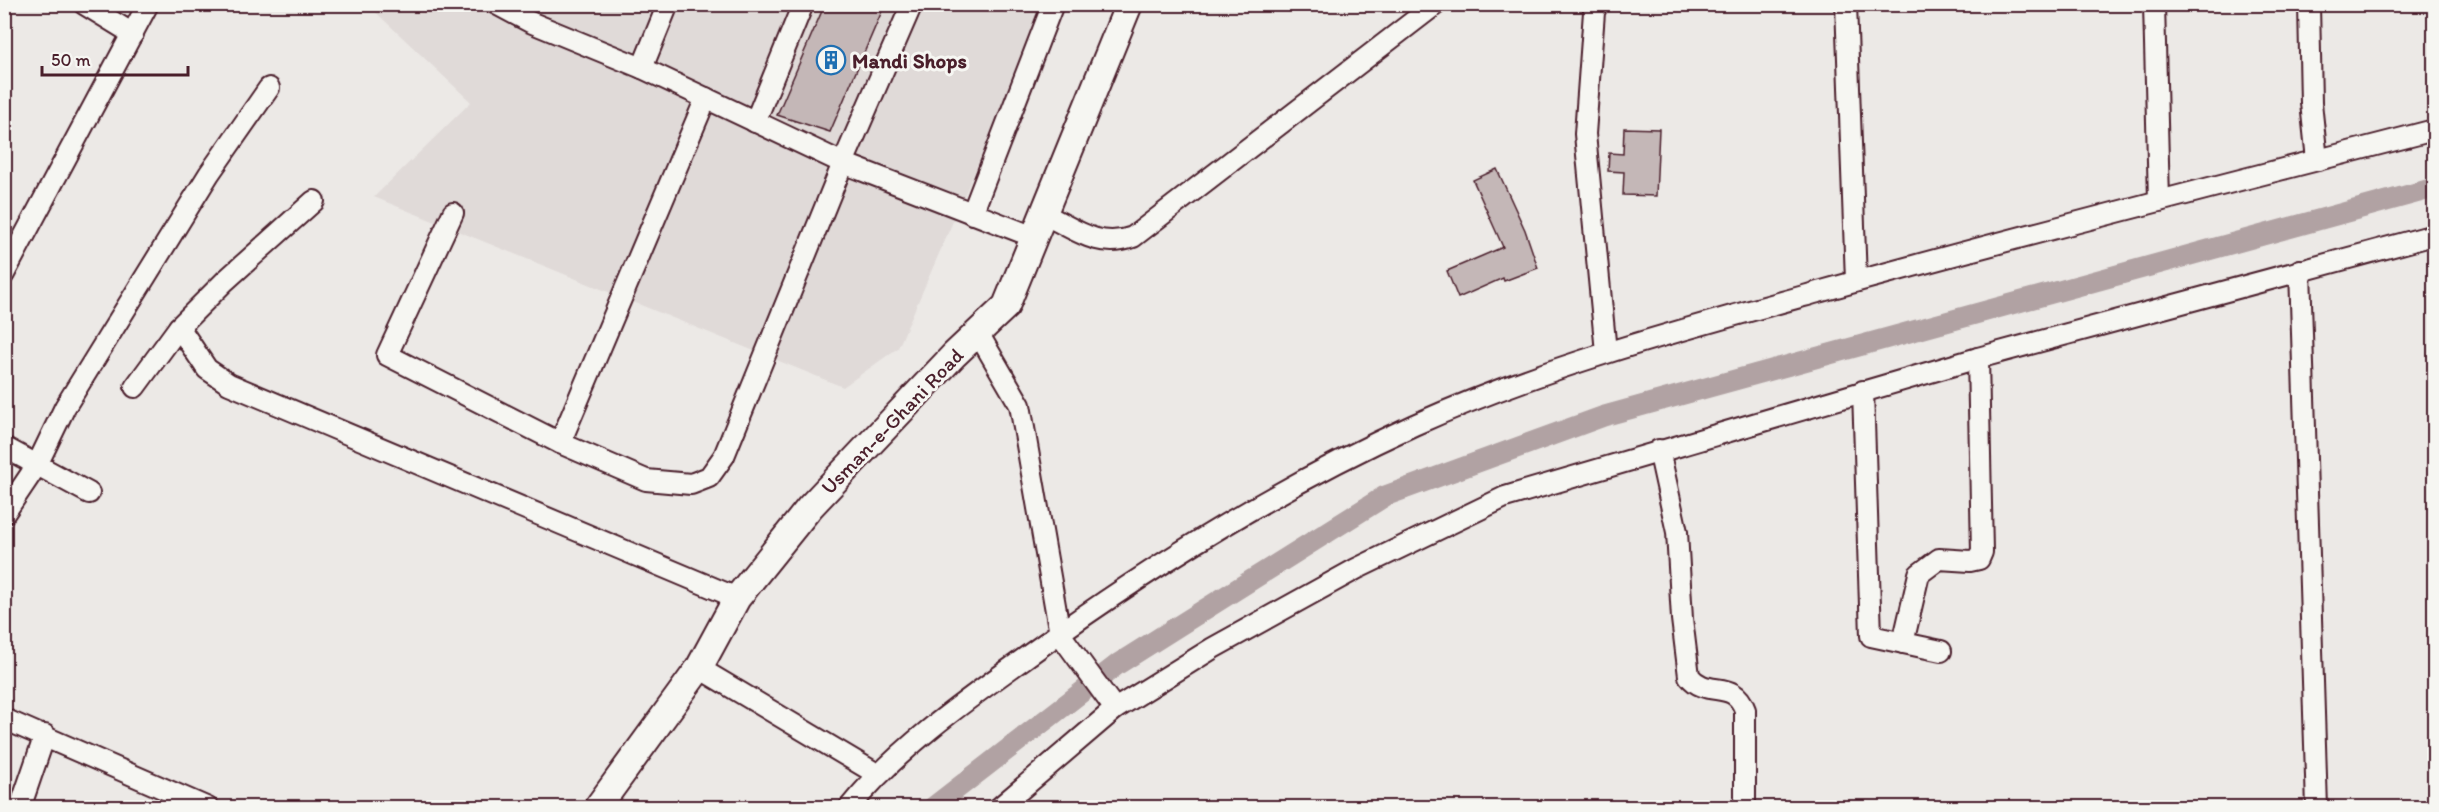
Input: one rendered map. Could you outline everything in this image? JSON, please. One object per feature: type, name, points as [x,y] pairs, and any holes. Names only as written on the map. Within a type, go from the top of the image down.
[{"type":"main road","name":"Usman-e-Ghani Road","points":[[597,807],[699,668],[737,598],[810,507],[1006,306],[1129,4]]},
{"type":"street","points":[[84,4],[133,34]]},
{"type":"street","points":[[4,274],[148,4]]},
{"type":"street","points":[[496,4],[534,13],[642,68],[843,163],[972,214],[1039,225],[1100,241],[1117,243],[1133,237],[1430,6]]},
{"type":"street","points":[[642,68],[668,4]]},
{"type":"street","points":[[755,122],[803,4]]},
{"type":"street","points":[[453,213],[387,355],[560,443],[646,480],[691,484],[709,477],[724,456],[843,163],[912,4]]},
{"type":"street","points":[[972,214],[1053,4]]},
{"type":"street","points":[[1598,4],[1594,12],[1585,134],[1606,352]]},
{"type":"street","points":[[1846,4],[1856,282]]},
{"type":"street","points":[[2154,4],[2159,201]]},
{"type":"street","points":[[2309,4],[2311,103],[2317,160]]},
{"type":"street","points":[[4,514],[37,465],[65,407],[209,174],[269,88]]},
{"type":"street","points":[[560,443],[706,98]]},
{"type":"street","points":[[849,807],[877,774],[1006,670],[1060,634],[1103,601],[1214,529],[1327,466],[1417,423],[1500,389],[1606,352],[1856,282],[2434,130]]},
{"type":"street","points":[[135,387],[179,327],[225,281],[314,201]]},
{"type":"street","points":[[999,807],[1112,705],[1356,568],[1505,497],[1978,358],[2434,235]]},
{"type":"street","points":[[2300,270],[2317,807]]},
{"type":"street","points":[[179,327],[207,369],[229,384],[737,598]]},
{"type":"street","points":[[978,333],[1020,405],[1060,634],[1112,705]]},
{"type":"street","points":[[1903,643],[1919,574],[1939,559],[1970,561],[1979,559],[1982,552],[1978,358]]},
{"type":"street","points":[[1863,391],[1871,636],[1941,651]]},
{"type":"street","points":[[4,447],[89,493]]},
{"type":"street","points":[[1659,450],[1677,532],[1682,619],[1689,676],[1694,683],[1733,692],[1740,697],[1744,710],[1744,807]]},
{"type":"street","points":[[699,668],[877,774]]},
{"type":"street","points":[[4,719],[45,735],[186,800],[208,807]]},
{"type":"street","points":[[20,807],[45,735]]},
{"type":"shaded area","points":[[368,5],[1047,5],[898,348],[843,387],[374,197],[471,102]]},
{"type":"building","name":"Mandi Shops","points":[[825,4],[885,4],[830,132],[777,115]]},
{"type":"building","points":[[1624,128],[1659,129],[1656,196],[1623,195],[1624,172],[1608,171],[1609,153],[1623,154]]},
{"type":"building","points":[[1497,169],[1525,230],[1538,268],[1504,281],[1503,278],[1458,298],[1447,271],[1503,247],[1473,180]]},
{"type":"waterway","points":[[932,808],[1118,664],[1385,496],[1604,416],[2434,188]]},
{"type":"place","name":"Mandi Shops","points":[[831,60]]}]
